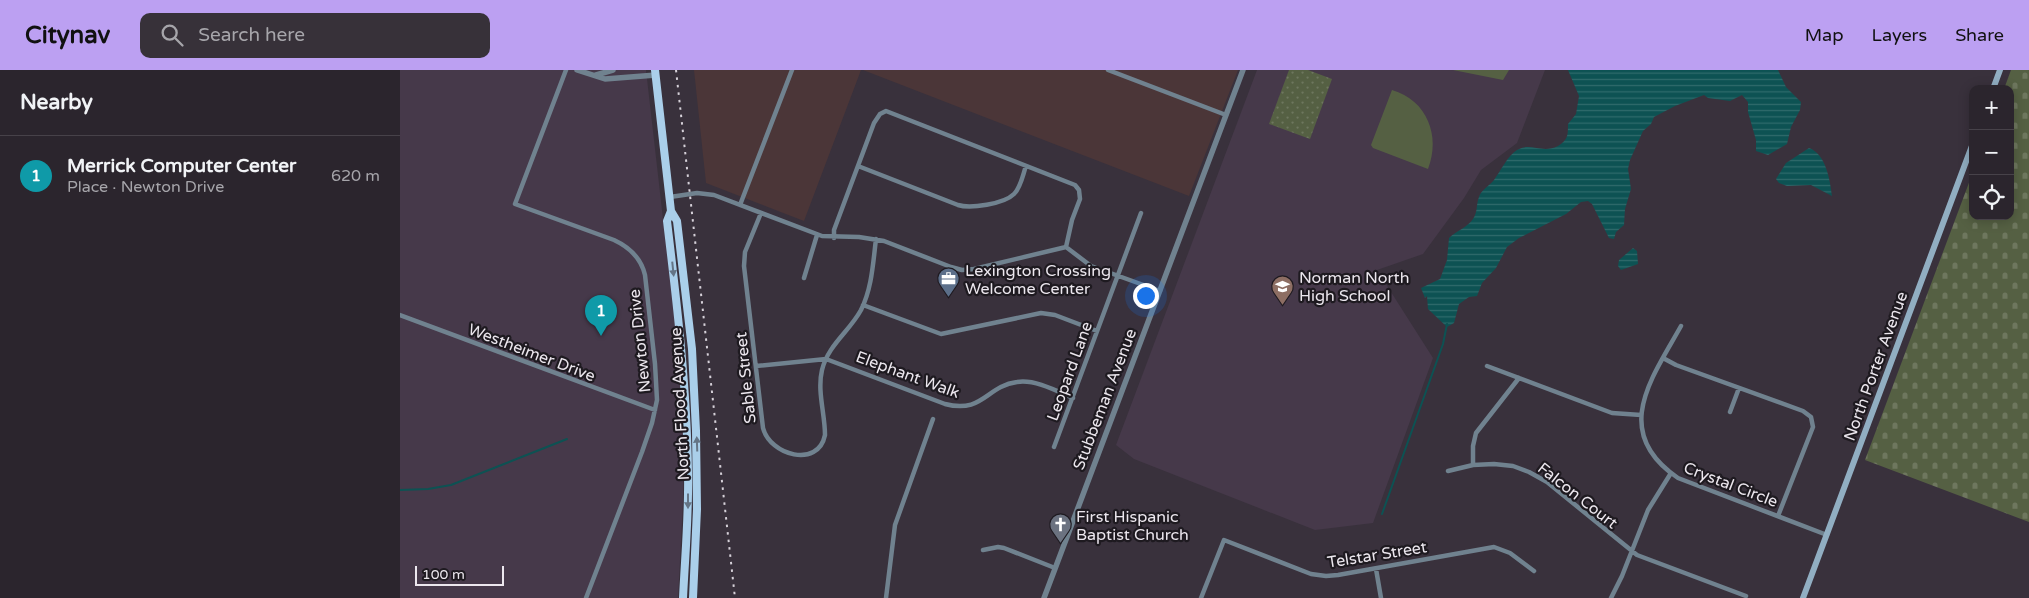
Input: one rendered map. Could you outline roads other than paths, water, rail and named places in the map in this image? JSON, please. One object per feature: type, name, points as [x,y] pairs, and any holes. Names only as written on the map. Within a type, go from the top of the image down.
[{"type":"main road","points":[[1994,85],[2000,70]]},
{"type":"main road","name":"North Flood Avenue","points":[[656,73],[670,197],[671,211],[667,221],[682,350],[688,470],[688,509],[683,598]]},
{"type":"main road","name":"North Porter Avenue","points":[[1803,598],[1969,154]]},
{"type":"main road","name":"North Flood Avenue","points":[[671,211],[677,221],[695,392],[697,470],[693,598]]},
{"type":"street","name":"Newton Drive","points":[[566,70],[515,204],[614,240],[625,246],[638,258],[645,275],[657,390],[655,410],[641,454],[586,598]]},
{"type":"street","points":[[577,70],[605,79],[656,73]]},
{"type":"street","points":[[595,75],[613,70]]},
{"type":"street","points":[[740,205],[792,70]]},
{"type":"street","points":[[1108,70],[1226,115]]},
{"type":"street","name":"Stubbeman Avenue","points":[[1044,598],[1243,70]]},
{"type":"street","points":[[834,238],[834,230],[876,119],[882,112],[891,112],[1072,183],[1079,190],[1080,199],[1070,226],[1066,247]]},
{"type":"street","points":[[858,166],[958,205],[971,208],[1006,199],[1013,195],[1018,188],[1026,166]]},
{"type":"street","points":[[670,197],[698,193],[708,194],[817,234],[834,238],[858,237],[876,239],[891,243],[951,268],[962,270],[974,269],[1066,247],[1085,262],[1160,291]]},
{"type":"street","name":"Sable Street","points":[[760,213],[745,252],[744,266],[763,428],[766,438],[777,448],[791,453],[802,455],[817,451],[824,439],[825,427],[821,377],[826,359],[834,344],[854,320],[863,304],[873,270],[876,239]]},
{"type":"street","name":"Leopard Lane","points":[[1054,447],[1141,213]]},
{"type":"street","points":[[804,278],[817,234]]},
{"type":"street","points":[[863,304],[941,334],[1041,313],[1055,315],[1097,331]]},
{"type":"street","name":"Westheimer Drive","points":[[400,315],[655,410]]},
{"type":"street","name":"Crystal Circle","points":[[1681,326],[1647,388],[1641,415],[1647,445],[1656,459],[1671,473],[1683,480],[1827,535]]},
{"type":"street","points":[[1663,358],[1803,411],[1812,417],[1813,427],[1778,516]]},
{"type":"street","name":"Elephant Walk","points":[[756,366],[826,359],[945,404],[958,407],[975,404],[1005,385],[1019,381],[1035,383],[1073,398]]},
{"type":"street","points":[[1486,366],[1612,413],[1641,415]]},
{"type":"street","points":[[1474,465],[1473,446],[1476,433],[1519,378]]},
{"type":"street","points":[[1730,412],[1739,388]]},
{"type":"street","points":[[886,598],[895,525],[933,419]]},
{"type":"street","name":"Falcon Court","points":[[1448,471],[1474,465],[1494,464],[1512,466],[1537,476],[1637,556],[1746,596]]},
{"type":"street","points":[[1611,598],[1632,552],[1648,510],[1671,473]]},
{"type":"street","name":"Telstar Street","points":[[1201,598],[1224,540],[1316,575],[1338,575],[1494,548],[1510,553],[1534,571]]},
{"type":"street","points":[[983,550],[998,547],[1004,548],[1055,568]]},
{"type":"street","points":[[1376,569],[1381,598]]},
{"type":"waterway","points":[[1382,514],[1443,344],[1447,324]]},
{"type":"waterway","points":[[400,490],[428,489],[451,485],[567,439]]},
{"type":"railway","points":[[676,70],[735,598]]},
{"type":"place","name":"Lexington Crossing Welcome Center","points":[[949,298]]},
{"type":"place","name":"Norman North High School","points":[[1283,305]]},
{"type":"place","name":"Merrick Computer Center","points":[[601,336]]},
{"type":"place","name":"First Hispanic Baptist Church","points":[[1060,544]]}]
